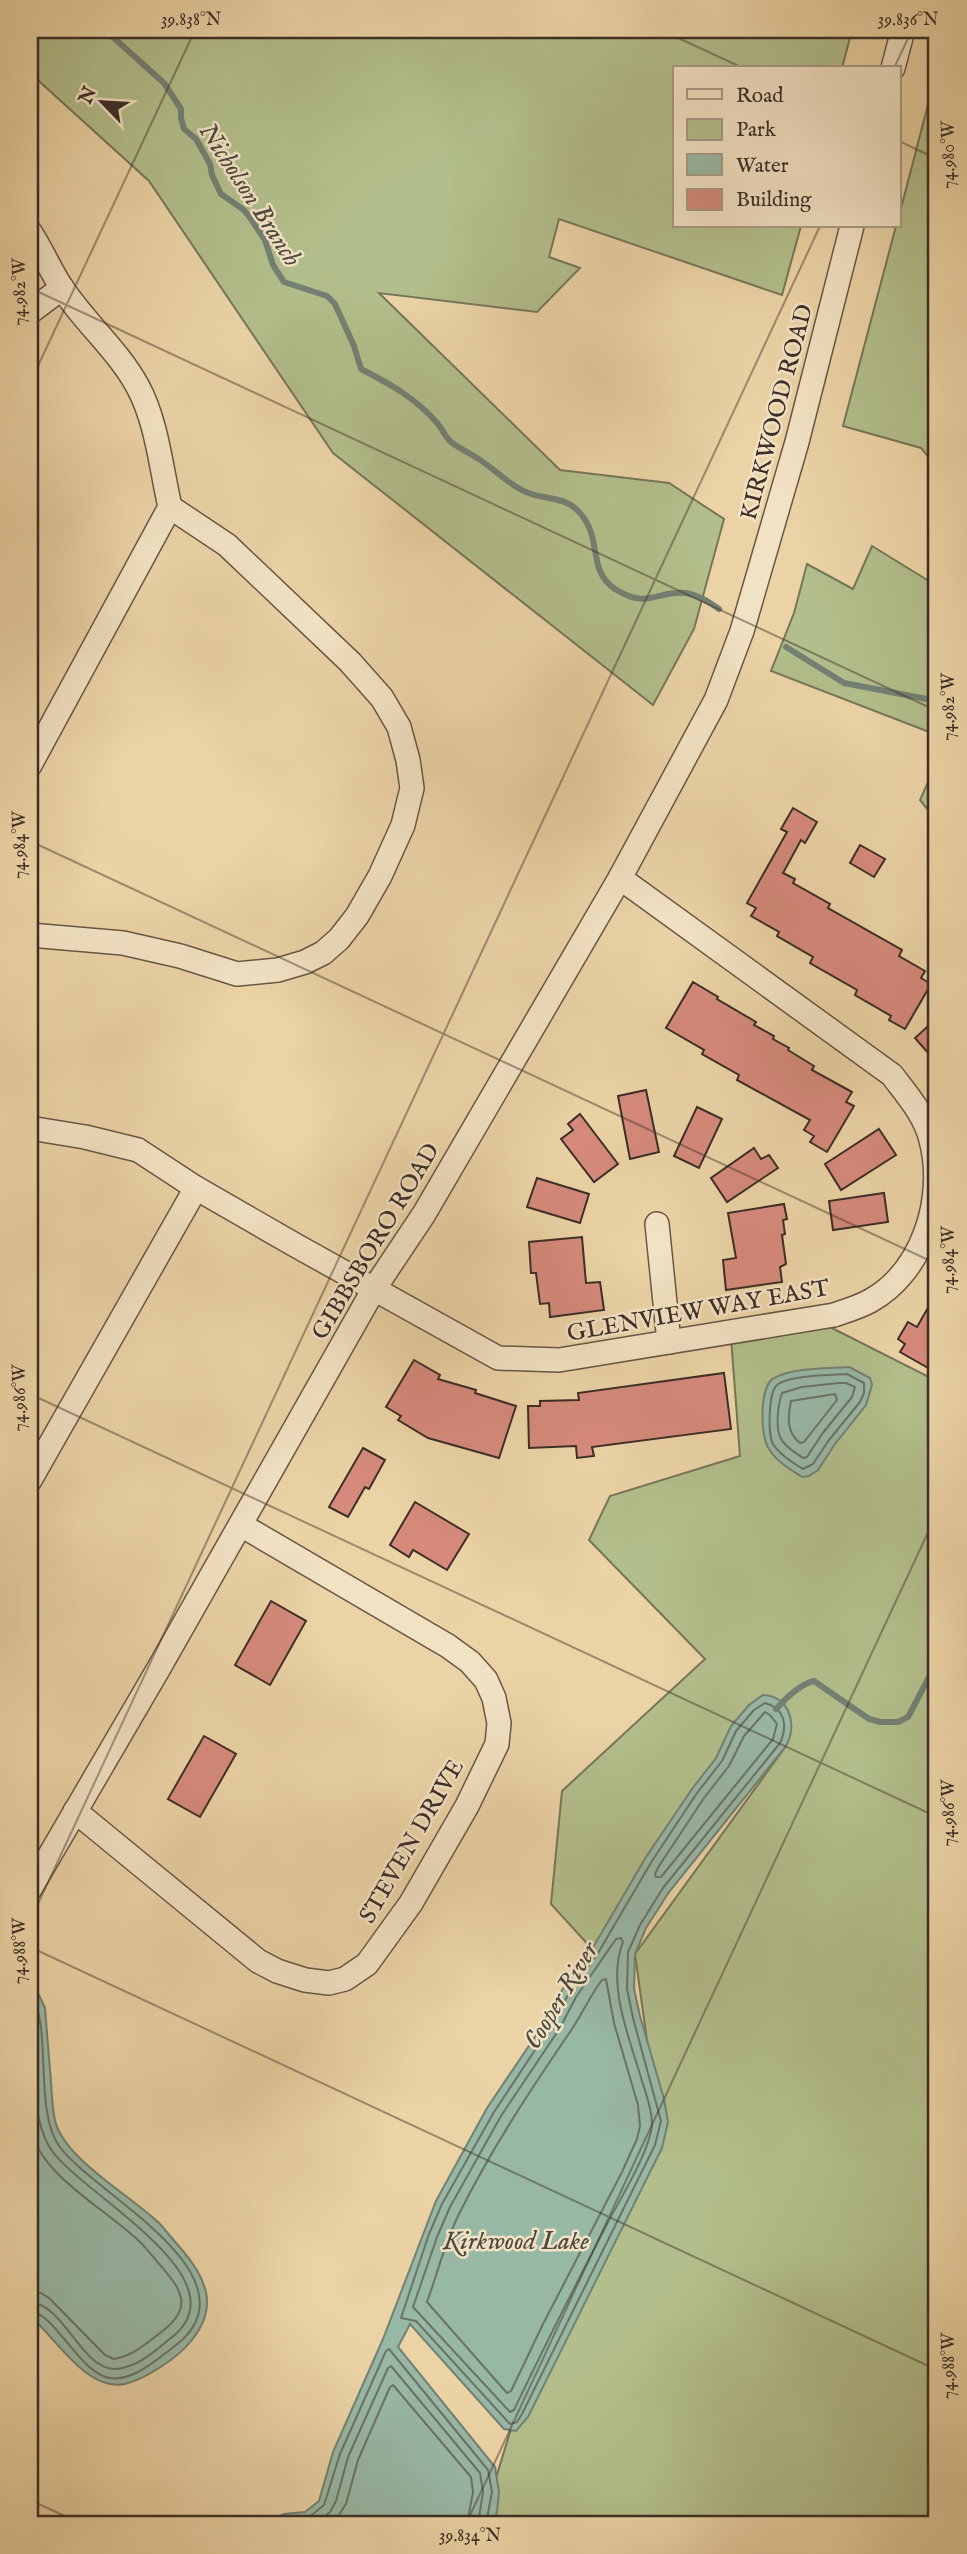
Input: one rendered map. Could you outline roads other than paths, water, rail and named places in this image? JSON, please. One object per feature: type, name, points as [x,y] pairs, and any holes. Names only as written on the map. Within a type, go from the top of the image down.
[{"type":"street","points":[[893,66],[902,30]]},
{"type":"street","name":"KIRKWOOD ROAD","points":[[748,612],[797,442],[851,228]]},
{"type":"street","points":[[30,232],[45,254],[62,288],[115,353],[138,387],[151,421],[170,506],[30,765]]},
{"type":"street","points":[[30,312],[62,288]]},
{"type":"street","points":[[30,935],[123,943],[180,956],[237,974],[278,970],[323,953],[339,939],[357,916],[380,876],[403,825],[412,788],[408,760],[399,727],[382,698],[350,663],[227,545],[170,506]]},
{"type":"street","name":"GIBBSBORO ROAD","points":[[30,1889],[374,1289],[424,1214],[620,878],[716,700],[748,612]]},
{"type":"street","name":"GLENVIEW WAY EAST","points":[[30,1128],[85,1137],[138,1150],[196,1188],[498,1358],[559,1360],[834,1315],[870,1301],[896,1280],[916,1253],[935,1199],[936,1177],[931,1139],[918,1111],[892,1074],[620,878]]},
{"type":"street","points":[[30,1480],[196,1188]]},
{"type":"street","points":[[657,1224],[669,1342]]},
{"type":"street","name":"STEVEN DRIVE","points":[[75,1811],[258,1961],[277,1971],[305,1980],[329,1983],[345,1979],[367,1964],[411,1903],[467,1806],[497,1744],[499,1723],[494,1698],[486,1680],[470,1662],[447,1646],[241,1525]]},
{"type":"water","points":[[849,1367],[870,1378],[872,1385],[866,1405],[818,1470],[802,1477],[775,1457],[766,1443],[762,1412],[769,1383],[774,1378],[790,1372]]},
{"type":"water","name":"Kirkwood Lake","points":[[763,1695],[780,1701],[789,1713],[791,1729],[786,1746],[669,1892],[646,1928],[635,1954],[634,1989],[668,2122],[662,2148],[528,2417],[516,2431],[504,2429],[410,2324],[398,2347],[495,2467],[499,2492],[497,2512],[492,2524],[260,2524],[284,2514],[305,2512],[319,2501],[333,2452],[383,2339],[436,2201],[487,2108],[547,2019],[562,1990],[592,1949],[646,1857],[716,1758],[731,1726],[749,1705]]},
{"type":"water","points":[[30,1988],[39,1995],[45,2008],[53,2109],[63,2138],[86,2164],[159,2223],[192,2262],[204,2284],[207,2306],[205,2317],[191,2341],[170,2361],[125,2384],[111,2384],[85,2372],[30,2316]]},
{"type":"waterway","name":"Nicholson Branch","points":[[105,30],[164,83],[181,109],[184,129],[196,139],[210,164],[221,194],[244,210],[251,219],[265,240],[273,265],[284,282],[327,296],[335,304],[361,369],[412,399],[430,415],[450,441],[514,486],[527,493],[565,502],[578,511],[591,531],[601,572],[615,589],[644,599],[686,593],[700,597],[719,609]]},
{"type":"waterway","name":"Nicholson Branch","points":[[786,647],[844,683],[937,701]]},
{"type":"waterway","name":"Cooper River","points":[[776,1709],[798,1688],[814,1681],[869,1719],[898,1722],[908,1717],[937,1662]]}]
